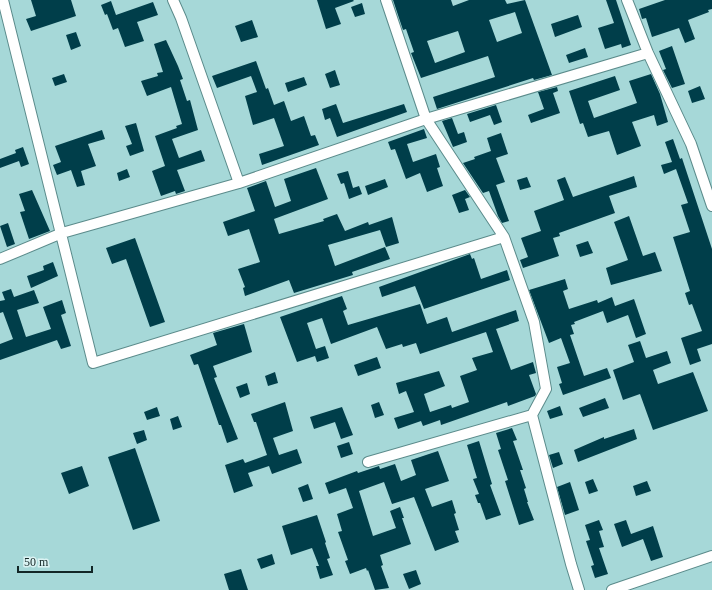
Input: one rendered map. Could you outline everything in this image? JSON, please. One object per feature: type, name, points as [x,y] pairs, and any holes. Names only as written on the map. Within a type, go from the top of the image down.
[{"type":"street","points":[[3,0],[93,363],[504,237]]},
{"type":"street","points":[[173,0],[181,18],[239,183]]},
{"type":"street","points":[[386,0],[426,119],[504,237],[534,322],[546,389],[532,415],[579,590]]},
{"type":"street","points":[[627,0],[648,53],[692,144],[712,206]]},
{"type":"street","points":[[0,259],[62,233],[239,183],[426,119],[648,53]]},
{"type":"street","points":[[368,462],[532,415]]},
{"type":"street","points":[[612,590],[712,556]]},
{"type":"building","points":[[31,0],[71,0],[76,16],[31,31],[26,19],[36,16]]},
{"type":"building","points":[[317,0],[354,1],[335,8],[341,24],[326,29]]},
{"type":"building","points":[[393,0],[451,0],[453,6],[469,0],[505,0],[507,4],[525,0],[552,75],[534,80],[533,78],[437,109],[433,97],[495,77],[488,56],[421,78],[411,53],[414,52],[406,29],[403,30]],"holes":[[[515,12],[522,33],[497,42],[489,20]],[[458,31],[465,52],[435,63],[427,41]]]},
{"type":"building","points":[[606,0],[616,0],[631,45],[622,48],[621,44],[605,49],[598,28],[614,23]]},
{"type":"building","points":[[665,0],[712,0],[712,9],[708,10],[709,12],[688,20],[695,39],[685,43],[679,28],[652,37],[646,18],[642,19],[639,9]]},
{"type":"building","points":[[111,1],[116,15],[153,2],[158,15],[137,22],[144,41],[125,47],[118,28],[113,30],[107,14],[105,15],[101,5]]},
{"type":"building","points":[[362,3],[365,14],[355,17],[351,7]]},
{"type":"building","points":[[578,15],[582,27],[555,37],[551,24]]},
{"type":"building","points":[[252,20],[258,37],[241,42],[235,26]]},
{"type":"building","points":[[76,32],[81,46],[71,50],[66,35]]},
{"type":"building","points":[[166,40],[183,79],[180,80],[187,101],[190,100],[198,130],[172,139],[179,158],[201,150],[205,161],[177,170],[185,191],[176,194],[175,191],[161,196],[152,171],[165,166],[155,136],[177,128],[176,126],[182,124],[171,87],[147,96],[141,81],[158,76],[157,73],[163,72],[154,44]]},
{"type":"building","points":[[672,46],[685,84],[672,88],[663,70],[666,69],[659,51]]},
{"type":"building","points":[[585,48],[588,57],[569,63],[566,55]]},
{"type":"building","points":[[256,61],[266,89],[268,88],[274,105],[284,101],[291,121],[304,116],[311,136],[315,135],[319,145],[262,165],[259,154],[284,146],[274,118],[253,125],[245,96],[257,92],[251,76],[217,88],[212,76]]},
{"type":"building","points":[[335,70],[340,85],[330,88],[325,74]]},
{"type":"building","points":[[64,74],[67,82],[55,86],[52,78]]},
{"type":"building","points":[[651,74],[660,94],[668,122],[657,126],[654,115],[632,122],[641,146],[617,155],[609,131],[588,137],[583,123],[580,124],[569,91],[615,76],[620,90],[588,101],[594,118],[637,103],[629,81]]},
{"type":"building","points":[[304,77],[307,85],[288,92],[285,83]]},
{"type":"building","points":[[700,86],[705,99],[692,103],[688,91]]},
{"type":"building","points":[[557,87],[558,91],[553,93],[560,113],[531,123],[528,115],[544,109],[538,92]]},
{"type":"building","points":[[336,104],[343,123],[404,104],[407,112],[337,137],[330,118],[325,120],[322,109]]},
{"type":"building","points":[[496,105],[502,122],[494,125],[490,115],[470,122],[467,114]]},
{"type":"building","points":[[452,118],[458,134],[464,132],[467,142],[453,147],[442,121]]},
{"type":"building","points":[[136,123],[144,151],[130,156],[126,146],[132,144],[125,126]]},
{"type":"building","points":[[424,129],[427,138],[407,144],[413,162],[436,154],[440,167],[437,168],[443,186],[427,192],[420,173],[406,179],[395,149],[391,150],[388,142]]},
{"type":"building","points":[[102,130],[105,139],[88,144],[96,166],[81,171],[85,185],[77,187],[71,170],[57,175],[53,165],[61,162],[55,146]]},
{"type":"building","points":[[501,133],[508,154],[496,158],[505,182],[496,185],[509,221],[502,223],[489,191],[483,193],[463,163],[491,151],[487,138]]},
{"type":"building","points":[[673,139],[680,159],[682,158],[712,249],[712,344],[697,349],[701,361],[690,365],[681,338],[702,331],[692,304],[689,305],[685,293],[690,291],[673,237],[690,232],[681,205],[688,203],[676,169],[664,174],[661,165],[672,162],[665,142]]},
{"type":"building","points":[[23,147],[29,164],[21,167],[19,161],[0,168],[0,159],[16,153],[15,150]]},
{"type":"building","points":[[316,168],[328,199],[274,219],[279,234],[324,221],[323,219],[337,214],[345,231],[368,222],[369,225],[392,217],[399,243],[386,247],[380,230],[328,245],[335,266],[385,247],[390,259],[352,272],[353,275],[294,293],[289,280],[245,296],[243,288],[245,287],[238,269],[260,262],[249,229],[228,236],[223,222],[255,211],[247,188],[266,181],[275,207],[291,201],[284,179]]},
{"type":"building","points":[[127,169],[130,177],[119,181],[117,173]]},
{"type":"building","points":[[348,171],[353,188],[359,186],[362,194],[349,199],[344,183],[341,184],[337,174]]},
{"type":"building","points":[[634,176],[637,187],[609,196],[615,213],[559,233],[560,236],[553,238],[559,256],[523,268],[520,260],[528,257],[521,238],[541,231],[534,211],[564,200],[557,180],[565,177],[573,197]]},
{"type":"building","points":[[527,177],[531,187],[520,190],[517,180]]},
{"type":"building","points":[[385,179],[388,187],[368,195],[365,186]]},
{"type":"building","points":[[32,190],[50,231],[29,239],[20,212],[25,211],[19,194]]},
{"type":"building","points":[[465,190],[470,197],[465,199],[469,210],[459,213],[452,195]]},
{"type":"building","points":[[629,216],[643,256],[655,252],[662,271],[611,285],[606,268],[628,260],[614,222]]},
{"type":"building","points":[[8,223],[15,244],[7,247],[0,226]]},
{"type":"building","points":[[135,238],[165,322],[150,327],[126,259],[112,264],[106,248]]},
{"type":"building","points":[[588,241],[593,253],[580,257],[576,245]]},
{"type":"building","points":[[470,254],[472,259],[474,258],[481,279],[507,270],[510,280],[424,309],[415,286],[382,297],[379,287]]},
{"type":"building","points":[[53,262],[58,276],[31,288],[27,276],[44,270],[43,266]]},
{"type":"building","points":[[565,279],[568,289],[563,291],[569,309],[597,300],[598,303],[612,297],[615,306],[634,299],[646,334],[636,338],[628,315],[607,323],[603,311],[574,322],[575,324],[571,325],[574,334],[570,335],[584,376],[607,368],[611,378],[563,395],[559,384],[562,383],[557,367],[570,363],[561,338],[549,343],[529,290]]},
{"type":"building","points":[[11,289],[14,297],[34,290],[39,303],[17,310],[26,337],[51,329],[43,307],[62,300],[66,313],[61,315],[71,346],[61,349],[57,340],[0,360],[0,344],[13,339],[3,312],[0,313],[0,301],[5,300],[2,292]]},
{"type":"building","points":[[342,296],[347,309],[343,311],[348,325],[420,304],[427,324],[447,317],[452,332],[516,310],[519,321],[496,329],[511,370],[533,362],[536,373],[529,375],[536,394],[535,396],[508,406],[507,402],[441,425],[440,420],[423,426],[421,421],[398,429],[394,418],[414,412],[406,391],[399,394],[396,383],[439,371],[445,386],[424,394],[430,412],[451,405],[452,408],[469,402],[460,376],[477,370],[472,358],[493,352],[486,332],[420,354],[416,343],[403,347],[402,344],[386,349],[377,327],[331,344],[322,318],[307,323],[316,349],[325,346],[329,358],[317,362],[315,356],[297,362],[280,317]]},
{"type":"building","points":[[244,324],[252,352],[213,366],[217,377],[214,378],[238,439],[227,443],[221,425],[219,425],[198,364],[194,365],[190,355],[217,345],[213,333]]},
{"type":"building","points":[[640,341],[646,358],[667,351],[671,363],[653,370],[658,384],[693,372],[708,411],[653,430],[640,394],[623,400],[613,370],[634,362],[628,345]]},
{"type":"building","points":[[377,357],[381,368],[358,376],[354,365]]},
{"type":"building","points":[[275,372],[278,383],[268,386],[265,376]]},
{"type":"building","points":[[247,383],[250,394],[240,398],[236,387]]},
{"type":"building","points":[[605,398],[609,408],[583,417],[579,408]]},
{"type":"building","points":[[285,402],[293,431],[273,438],[279,455],[297,449],[302,463],[272,474],[269,466],[248,473],[253,486],[234,493],[225,465],[243,459],[245,463],[267,455],[256,422],[254,422],[251,414]]},
{"type":"building","points":[[379,402],[384,415],[375,418],[371,405]]},
{"type":"building","points":[[560,406],[563,415],[550,419],[547,411]]},
{"type":"building","points":[[157,407],[160,416],[147,420],[144,412]]},
{"type":"building","points":[[342,407],[353,435],[341,439],[335,422],[314,429],[310,417]]},
{"type":"building","points":[[178,416],[182,427],[173,430],[170,419]]},
{"type":"building","points":[[512,428],[517,440],[513,441],[523,470],[520,470],[526,488],[524,489],[527,502],[534,520],[519,525],[505,481],[508,480],[498,450],[501,449],[496,433]]},
{"type":"building","points":[[634,429],[637,439],[578,462],[574,450],[604,437],[604,439]]},
{"type":"building","points":[[144,430],[147,440],[137,444],[133,433]]},
{"type":"building","points":[[479,441],[492,484],[490,485],[501,515],[486,520],[480,503],[478,503],[475,495],[479,494],[473,479],[477,478],[467,445]]},
{"type":"building","points":[[349,442],[353,454],[341,458],[337,446]]},
{"type":"building","points":[[135,448],[160,521],[133,530],[108,457]]},
{"type":"building","points":[[438,451],[449,481],[425,489],[432,507],[452,500],[456,513],[454,514],[459,530],[455,531],[459,542],[435,551],[414,497],[392,504],[384,482],[359,491],[373,536],[396,528],[390,511],[400,507],[404,518],[402,518],[411,544],[380,555],[383,565],[381,566],[389,588],[375,590],[366,568],[350,574],[345,561],[348,560],[338,532],[342,531],[337,514],[353,508],[346,488],[329,494],[325,483],[357,471],[358,473],[379,466],[380,469],[395,464],[401,481],[416,475],[411,460]]},
{"type":"building","points":[[559,452],[563,464],[553,468],[549,455]]},
{"type":"building","points":[[82,466],[89,486],[69,494],[61,473]]},
{"type":"building","points":[[593,479],[598,491],[589,494],[585,482]]},
{"type":"building","points":[[647,481],[651,491],[636,496],[633,486]]},
{"type":"building","points":[[570,482],[579,510],[565,515],[557,487]]},
{"type":"building","points":[[308,484],[313,499],[303,502],[298,488]]},
{"type":"building","points":[[317,515],[326,542],[325,543],[330,558],[327,559],[333,575],[320,579],[316,566],[319,566],[312,548],[291,555],[282,526]]},
{"type":"building","points":[[599,520],[603,530],[599,531],[604,547],[599,548],[608,574],[595,578],[591,566],[594,565],[586,541],[590,540],[585,525]]},
{"type":"building","points":[[626,520],[631,534],[653,526],[663,557],[651,561],[643,539],[622,547],[614,524]]},
{"type":"building","points":[[272,554],[275,564],[261,569],[257,559]]},
{"type":"building","points":[[241,569],[248,590],[229,590],[224,574]]},
{"type":"building","points":[[416,570],[421,584],[409,589],[403,574]]}]
